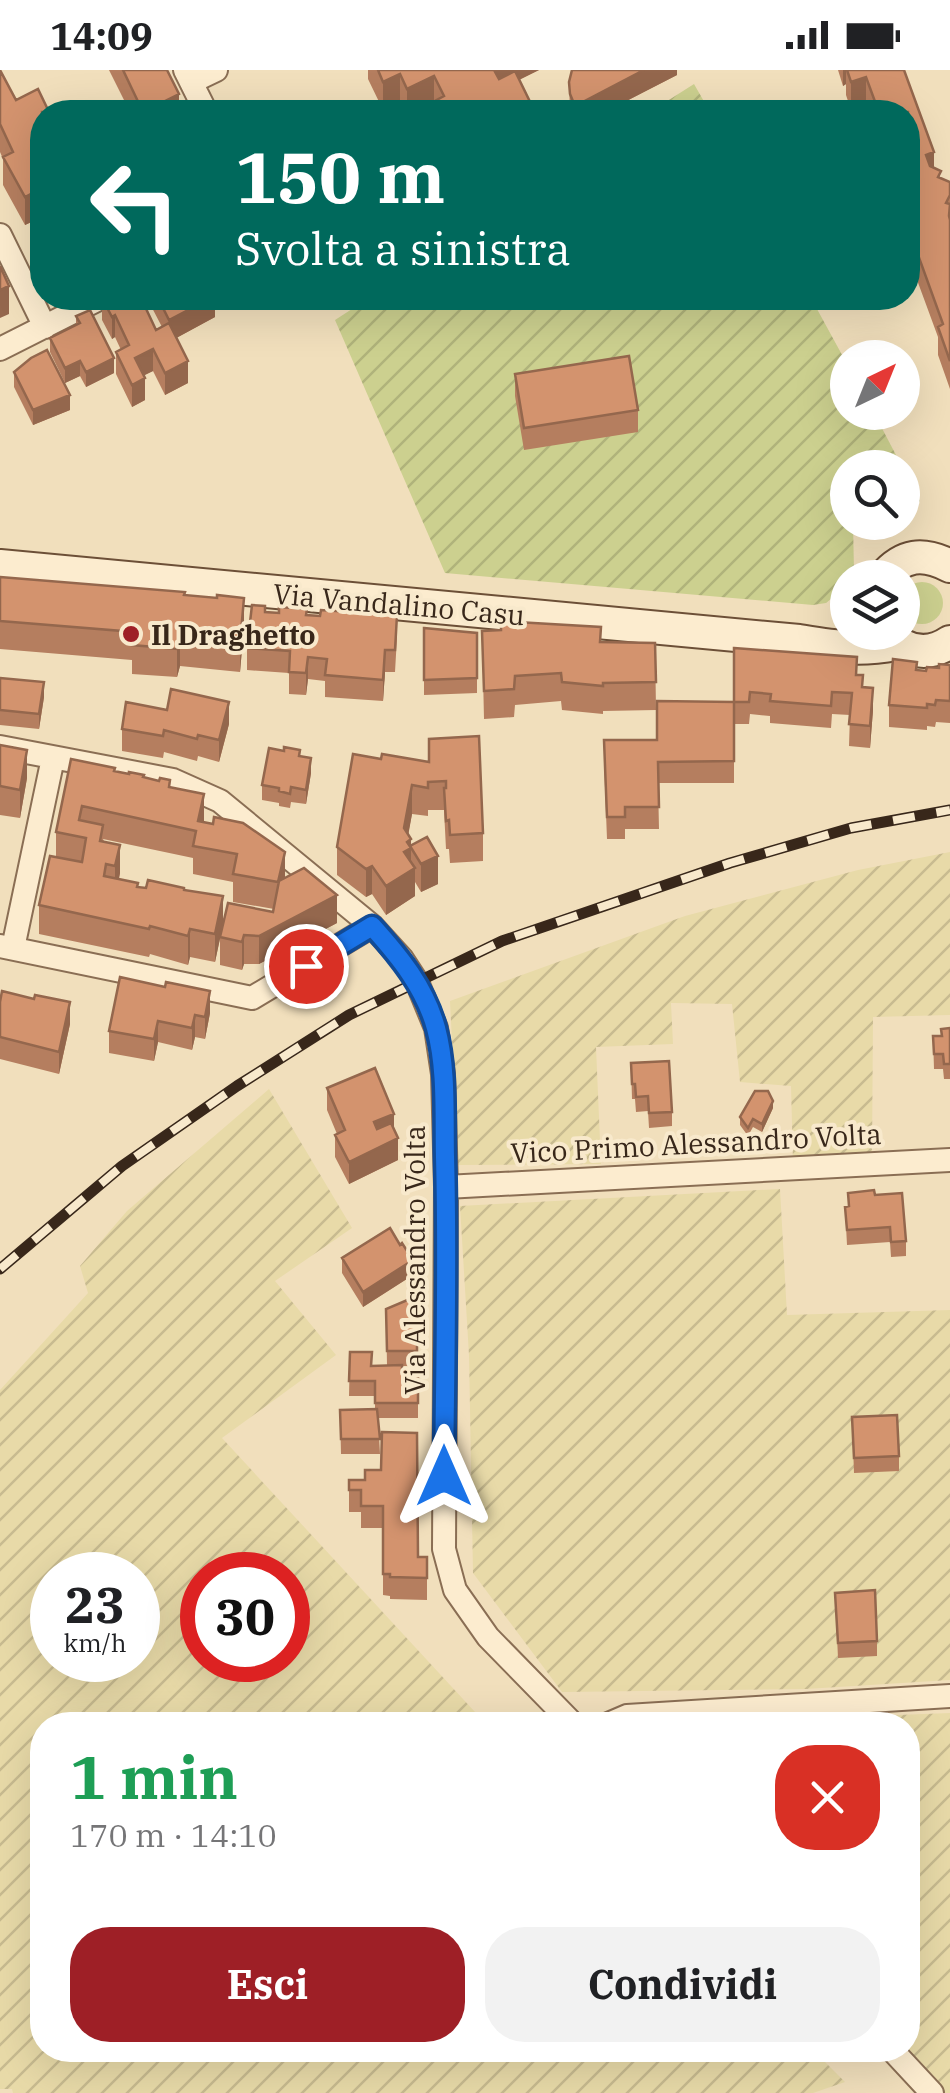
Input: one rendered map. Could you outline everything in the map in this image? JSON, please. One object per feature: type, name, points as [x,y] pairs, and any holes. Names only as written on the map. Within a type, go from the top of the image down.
[{"type":"main road","points":[[906,560],[922,556],[947,562]]},
{"type":"main road","name":"Via Vandalino Casu","points":[[0,566],[830,647]]},
{"type":"main road","name":"Via Vandalino Casu","points":[[799,641],[830,630]]},
{"type":"main road","name":"Via Vandalino Casu","points":[[909,650],[928,652],[948,646]]},
{"type":"street","points":[[200,100],[188,76],[216,70]]},
{"type":"street","points":[[0,234],[30,296]]},
{"type":"street","points":[[37,310],[45,327]]},
{"type":"street","points":[[0,349],[77,310]]},
{"type":"street","name":"Via Alessandro Volta","points":[[0,746],[173,780],[220,802],[380,934],[417,982],[436,1028],[443,1074],[444,1549],[455,1590],[488,1636],[561,1712]]},
{"type":"street","points":[[53,758],[6,947],[252,998],[380,934]]},
{"type":"street","name":"Vico Primo Alessandro Volta","points":[[446,1187],[950,1160]]},
{"type":"street","points":[[692,1712],[950,1696]]},
{"type":"street","points":[[903,2062],[932,2093]]},
{"type":"shaded area","points":[[950,852],[950,1015],[873,1017],[872,1157],[793,1162],[791,1086],[740,1082],[732,1004],[671,1003],[673,1044],[596,1047],[601,1164],[458,1165],[450,1001],[685,916],[858,870]]},
{"type":"shaded area","points":[[269,1089],[352,1228],[275,1281],[336,1355],[222,1438],[475,1712],[30,1712],[30,2062],[825,2062],[845,2082],[813,2093],[13,2093],[12,2089],[0,2089],[0,1390],[88,1293],[80,1266],[127,1211]]},
{"type":"shaded area","points":[[780,1189],[787,1315],[950,1310],[950,1680],[806,1689],[562,1692],[473,1573],[469,1355],[460,1206]]},
{"type":"shaded area","points":[[950,1713],[950,2093],[945,2093],[915,2062],[920,2062],[920,1714]]},
{"type":"green space","points":[[694,84],[703,100],[669,100]]},
{"type":"green space","points":[[350,310],[818,310],[834,340],[830,340],[830,430],[883,430],[893,450],[830,450],[830,540],[853,540],[854,560],[830,560],[830,600],[826,603],[813,605],[445,573],[335,320]]},
{"type":"green space","points":[[920,582],[930,583],[942,595],[942,611],[937,618],[920,624]]},
{"type":"building","points":[[0,70],[16,100],[38,89],[43,100],[30,100],[30,194],[25,197],[3,157],[13,152],[0,124]]},
{"type":"building","points":[[123,70],[167,70],[179,94],[167,100],[137,100]]},
{"type":"building","points":[[378,70],[494,70],[499,79],[515,71],[529,100],[437,100],[444,96],[434,76],[407,89],[400,74],[383,82]]},
{"type":"building","points":[[572,70],[644,70],[586,100],[572,100],[569,82]]},
{"type":"building","points":[[847,70],[904,70],[915,100],[874,100],[866,77],[851,82]]},
{"type":"building","points":[[920,114],[934,152],[926,155],[930,166],[941,171],[938,177],[950,182],[946,203],[950,204],[950,361],[938,327],[943,324],[920,260]]},
{"type":"building","points":[[0,266],[9,286],[0,290]]},
{"type":"building","points":[[90,310],[114,358],[86,372],[80,361],[65,368],[50,338],[80,323],[76,316]]},
{"type":"building","points":[[108,310],[147,310],[156,330],[169,323],[188,361],[165,373],[153,349],[135,358],[145,378],[132,385],[116,352],[129,345],[115,315],[112,317]]},
{"type":"building","points":[[164,310],[188,310],[169,320]]},
{"type":"building","points":[[47,350],[70,395],[33,410],[14,372]]},
{"type":"building","points":[[629,356],[638,410],[524,428],[515,374]]},
{"type":"building","points":[[0,577],[244,598],[240,643],[180,638],[177,649],[132,645],[134,632],[0,621]]},
{"type":"building","points":[[252,605],[265,606],[265,612],[279,613],[279,607],[307,609],[306,615],[320,616],[321,610],[397,615],[395,650],[385,650],[383,680],[325,675],[327,659],[308,657],[306,673],[289,672],[290,651],[247,648]]},
{"type":"building","points":[[501,621],[601,627],[600,642],[655,643],[656,682],[603,686],[562,682],[561,673],[515,676],[514,689],[484,691],[482,631],[501,630]]},
{"type":"building","points":[[424,628],[477,633],[477,678],[424,680]]},
{"type":"building","points":[[734,648],[857,657],[856,675],[863,675],[862,687],[873,688],[870,726],[849,724],[852,693],[832,692],[831,706],[770,701],[771,694],[750,692],[749,702],[734,702]]},
{"type":"building","points":[[893,659],[917,662],[916,670],[950,665],[950,701],[936,700],[935,705],[927,704],[927,708],[889,705]]},
{"type":"building","points":[[0,678],[44,682],[39,714],[0,710]]},
{"type":"building","points":[[171,689],[229,702],[219,740],[164,730],[163,736],[122,729],[126,702],[167,710]]},
{"type":"building","points":[[657,701],[734,702],[734,761],[658,762],[659,807],[625,807],[625,817],[607,817],[604,740],[657,740]]},
{"type":"building","points":[[479,736],[483,833],[450,835],[446,781],[428,782],[428,788],[412,785],[404,828],[411,848],[404,852],[415,868],[386,886],[372,866],[366,869],[337,847],[353,754],[381,759],[382,754],[429,762],[429,739]]},
{"type":"building","points":[[0,745],[27,750],[20,790],[0,786]]},
{"type":"building","points":[[284,747],[300,750],[299,756],[311,758],[306,790],[291,787],[290,794],[262,785],[269,748],[284,751]]},
{"type":"building","points":[[71,759],[159,781],[170,780],[169,787],[204,794],[198,821],[213,824],[214,817],[243,823],[285,852],[278,882],[233,874],[237,854],[193,846],[196,831],[82,806],[79,820],[103,825],[100,841],[120,845],[115,866],[106,864],[104,876],[138,883],[137,887],[146,888],[148,880],[223,896],[215,934],[190,929],[188,936],[39,905],[50,856],[82,862],[86,838],[56,832]]},
{"type":"building","points":[[427,837],[438,856],[421,864],[410,846]]},
{"type":"building","points":[[304,868],[337,895],[259,936],[244,935],[242,942],[220,937],[228,903],[273,912],[279,881]]},
{"type":"building","points":[[120,977],[210,991],[205,1017],[195,1015],[192,1028],[158,1021],[154,1039],[109,1031]]},
{"type":"building","points":[[2,991],[70,1002],[59,1052],[0,1037]]},
{"type":"building","points":[[950,1028],[950,1064],[944,1064],[943,1054],[934,1054],[933,1036],[942,1036],[941,1029]]},
{"type":"building","points":[[669,1061],[672,1112],[649,1113],[648,1096],[636,1097],[631,1063]]},
{"type":"building","points":[[375,1068],[394,1114],[374,1122],[377,1129],[391,1123],[398,1138],[349,1162],[335,1135],[345,1130],[327,1088]]},
{"type":"building","points":[[755,1091],[768,1091],[773,1101],[762,1124],[753,1119],[748,1128],[740,1117]]},
{"type":"building","points":[[874,1190],[875,1195],[902,1193],[906,1241],[891,1242],[890,1227],[847,1230],[848,1193]]},
{"type":"building","points":[[390,1228],[413,1260],[363,1292],[342,1258]]},
{"type":"building","points":[[417,1296],[417,1351],[387,1351],[386,1309]]},
{"type":"building","points":[[350,1352],[372,1352],[371,1366],[402,1365],[402,1372],[418,1371],[418,1403],[375,1403],[375,1381],[349,1381]]},
{"type":"building","points":[[377,1409],[380,1439],[341,1439],[340,1410]]},
{"type":"building","points":[[897,1415],[899,1456],[854,1458],[852,1417]]},
{"type":"building","points":[[382,1432],[417,1433],[418,1557],[427,1557],[427,1578],[383,1574],[383,1506],[361,1506],[361,1490],[349,1490],[349,1480],[365,1480],[365,1470],[381,1470]]},
{"type":"building","points":[[875,1590],[877,1641],[838,1643],[835,1593]]},
{"type":"railway","points":[[0,1269],[122,1166],[237,1086],[349,1015],[502,941],[730,863],[851,828],[950,810]]},
{"type":"place","name":"Il Draghetto","points":[[131,634]]},
{"type":"route","points":[[306,966],[372,926],[417,982],[436,1028],[443,1074],[446,1187],[444,1476]]}]
